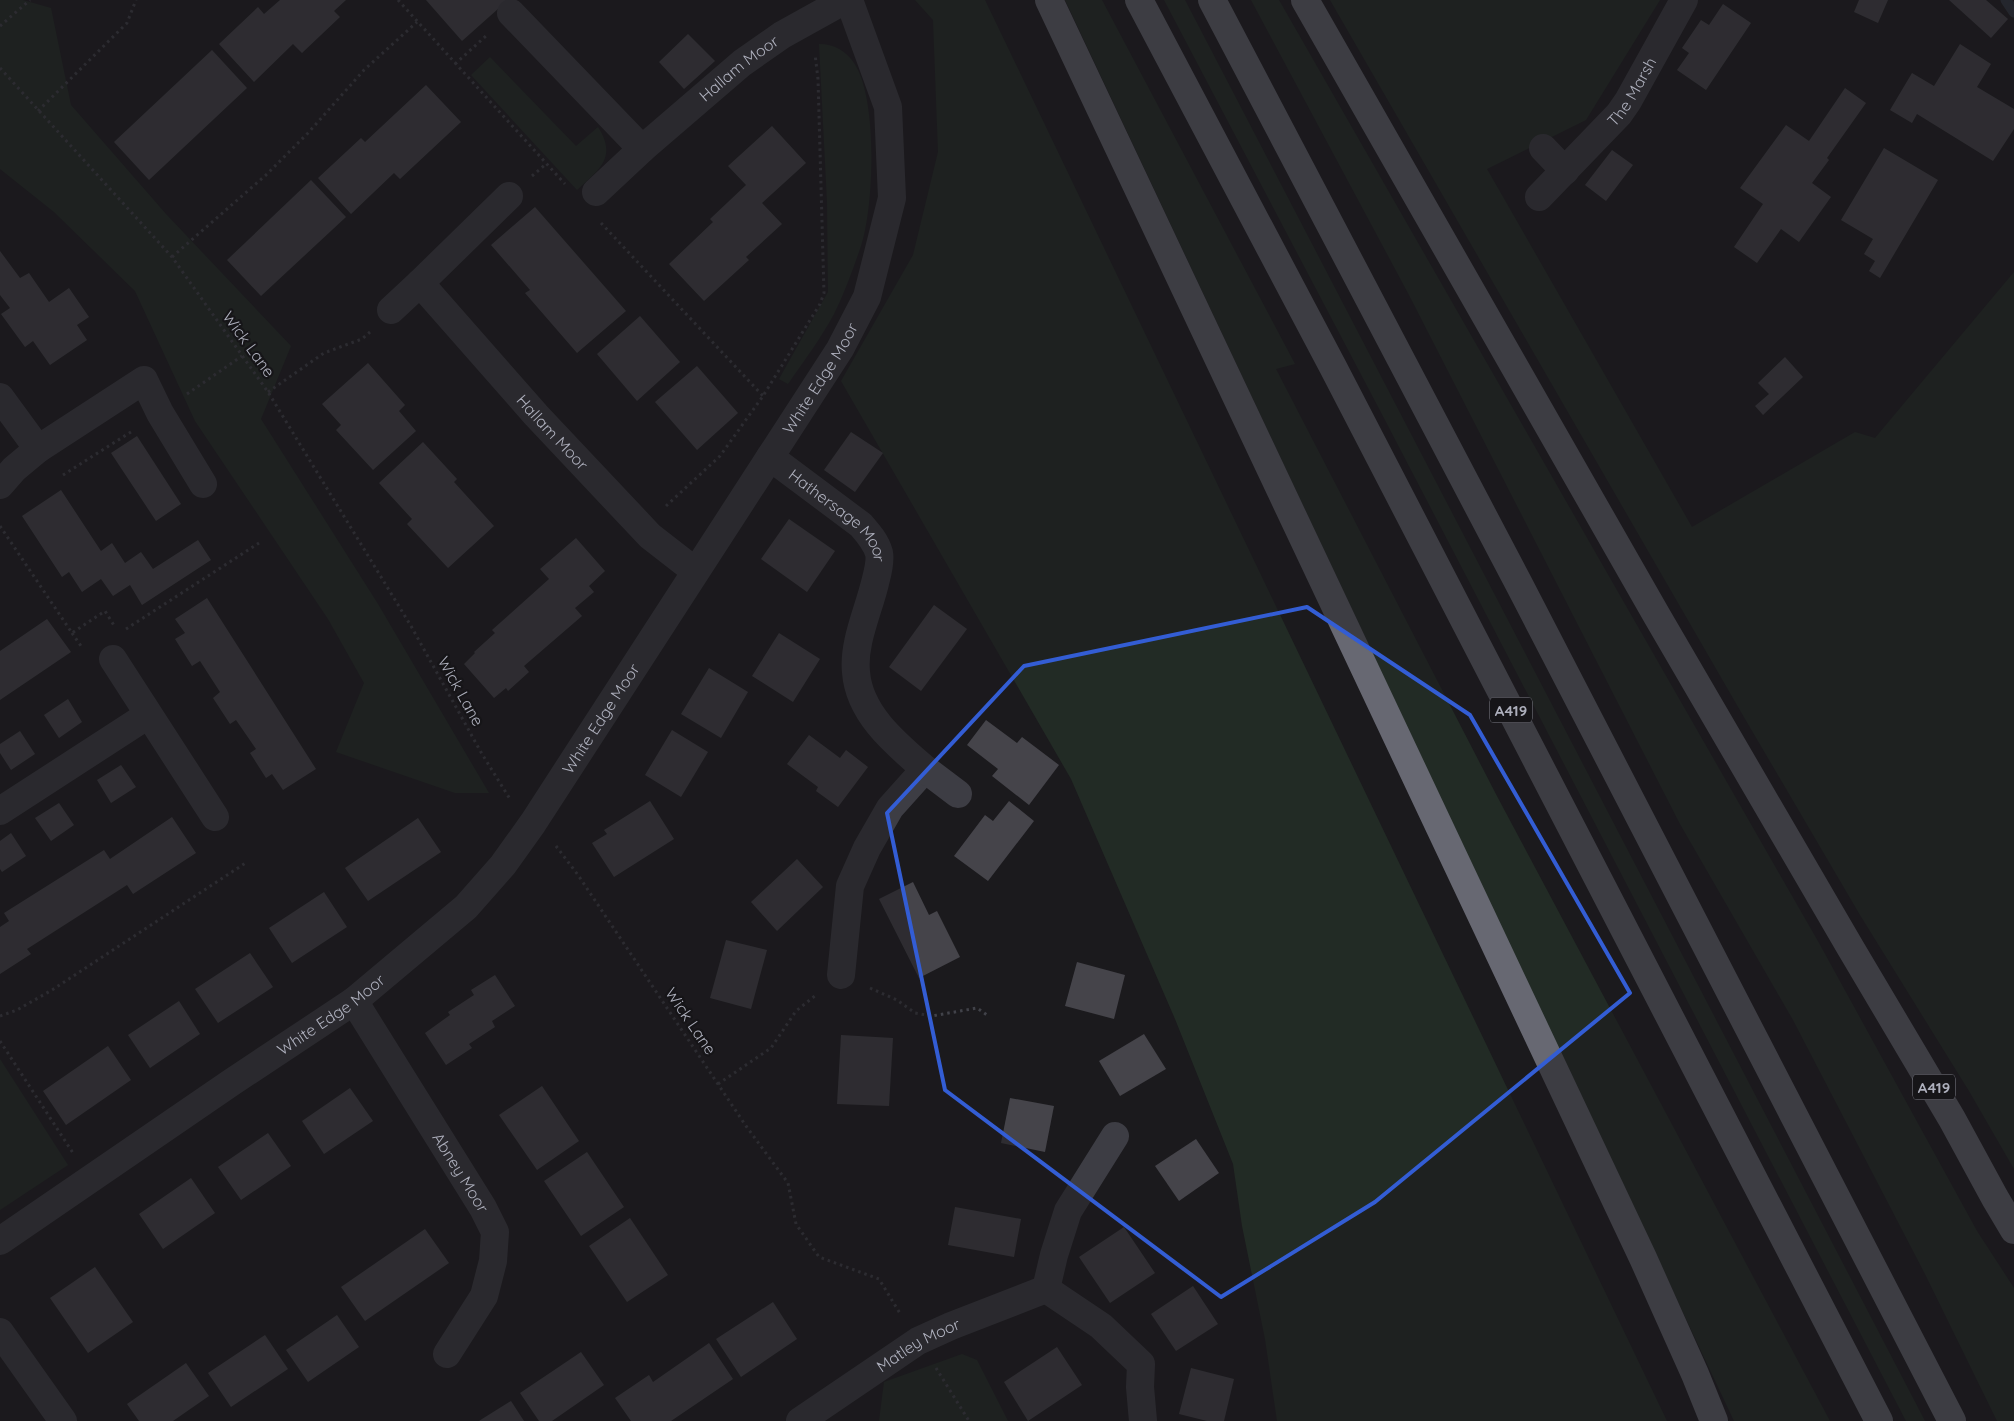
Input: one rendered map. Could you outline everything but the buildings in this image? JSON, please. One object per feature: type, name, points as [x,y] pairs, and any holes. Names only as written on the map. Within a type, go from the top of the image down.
[{"type":"highway","points":[[1049,0],[1643,1258],[1714,1421]]},
{"type":"highway","name":"A419","points":[[1139,0],[1347,393],[1879,1421]]},
{"type":"highway","points":[[1212,0],[1524,594],[1952,1421]]},
{"type":"highway","name":"A419","points":[[1305,0],[1662,625],[1952,1119],[2014,1230]]},
{"type":"street","name":"Hallam Moor","points":[[596,192],[642,149],[742,63],[782,35],[847,0]]},
{"type":"street","name":"White Edge Moor","points":[[0,1240],[354,1001],[466,907],[503,865],[533,823],[840,349],[867,297],[892,198],[888,107],[847,0]]},
{"type":"street","name":"The Marsh","points":[[1539,197],[1619,114],[1684,0]]},
{"type":"street","points":[[511,13],[642,149]]},
{"type":"street","points":[[1543,148],[1565,171]]},
{"type":"street","points":[[391,310],[509,196]]},
{"type":"street","name":"Hallam Moor","points":[[420,283],[536,415],[642,528],[695,571]]},
{"type":"street","points":[[0,485],[14,469],[38,449],[144,380],[160,412],[203,484]]},
{"type":"street","points":[[0,398],[38,449]]},
{"type":"street","name":"Hathersage Moor","points":[[770,457],[861,525],[871,537],[880,554],[878,572],[856,657],[856,674],[860,690],[873,717],[901,749],[958,794]]},
{"type":"street","points":[[113,659],[215,817]]},
{"type":"street","points":[[0,811],[148,715]]},
{"type":"street","points":[[841,975],[850,886],[867,848],[890,808],[925,769]]},
{"type":"street","name":"Abney Moor","points":[[354,1001],[483,1208],[495,1232],[493,1262],[484,1296],[447,1354]]},
{"type":"street","points":[[1115,1136],[1068,1211],[1054,1255],[1046,1289],[1101,1326],[1141,1364],[1140,1387],[1143,1421]]},
{"type":"street","name":"Matley Moor","points":[[800,1421],[918,1341],[1046,1289]]},
{"type":"street","points":[[0,1332],[63,1421]]},
{"type":"path","points":[[0,26],[30,0]]},
{"type":"path","points":[[38,111],[127,22],[136,0]]},
{"type":"path","points":[[172,257],[266,176],[308,133],[364,70],[417,22]]},
{"type":"path","points":[[642,528],[720,456],[763,396],[820,304],[824,293],[818,79],[814,46],[806,22]]},
{"type":"path","name":"Wick Lane","points":[[0,68],[172,257],[268,392],[411,626],[482,754],[513,803],[559,849],[578,875],[746,1126],[788,1183],[796,1224],[819,1257],[879,1279],[898,1311]]},
{"type":"path","points":[[268,392],[324,352],[362,339],[391,310]]},
{"type":"path","points":[[56,480],[242,356]]},
{"type":"path","points":[[0,526],[72,633],[105,611],[119,634],[260,543]]},
{"type":"path","points":[[0,1016],[17,1010],[52,990],[247,862]]},
{"type":"path","points":[[718,1084],[771,1048],[796,1010],[841,975],[897,1000],[915,1013],[932,1016],[977,1008],[987,1015]]},
{"type":"path","points":[[0,1041],[90,1179]]},
{"type":"path","points":[[937,1370],[969,1421]]},
{"type":"highlighted area","points":[[1307,607],[1470,715],[1630,993],[1375,1202],[1221,1297],[945,1090],[887,813],[1024,666]]},
{"type":"shaded area","points":[[0,0],[23,0],[51,8],[71,105],[166,214],[291,346],[261,419],[378,604],[489,793],[455,793],[336,752],[364,683],[328,619],[195,421],[135,291],[54,212],[0,169]]},
{"type":"shaded area","points":[[915,0],[985,0],[1667,1421],[1277,1421],[1265,1339],[1242,1226],[1233,1164],[1175,1019],[1071,779],[841,381],[913,255],[938,152],[933,20]]},
{"type":"shaded area","points":[[1065,0],[1102,0],[1295,364],[1276,369],[1498,798],[1830,1421],[1734,1421]]},
{"type":"shaded area","points":[[1164,0],[1185,0],[1925,1421],[1906,1421]]},
{"type":"shaded area","points":[[1251,0],[1279,0],[1819,943],[1977,1231],[2014,1288],[2014,1421],[1997,1421],[1925,1274],[1793,1020],[1680,824],[1409,295]]},
{"type":"shaded area","points":[[1330,0],[1660,0],[1586,120],[1487,169],[1692,527],[1855,432],[1875,438],[2014,272],[2014,1169],[1969,1091],[1860,915],[1741,712]]},
{"type":"shaded area","points":[[819,44],[830,45],[847,55],[854,63],[862,79],[870,126],[871,180],[869,206],[861,246],[838,306],[824,332],[788,384],[779,379],[828,292],[827,202]]},
{"type":"shaded area","points":[[490,57],[576,146],[598,127],[604,138],[606,155],[603,163],[577,190],[471,75]]},
{"type":"shaded area","points":[[0,1059],[68,1165],[0,1210]]},
{"type":"shaded area","points":[[962,1354],[977,1360],[1008,1421],[879,1421],[884,1382]]},
{"type":"waterway","points":[[2006,0],[2014,12]]}]
